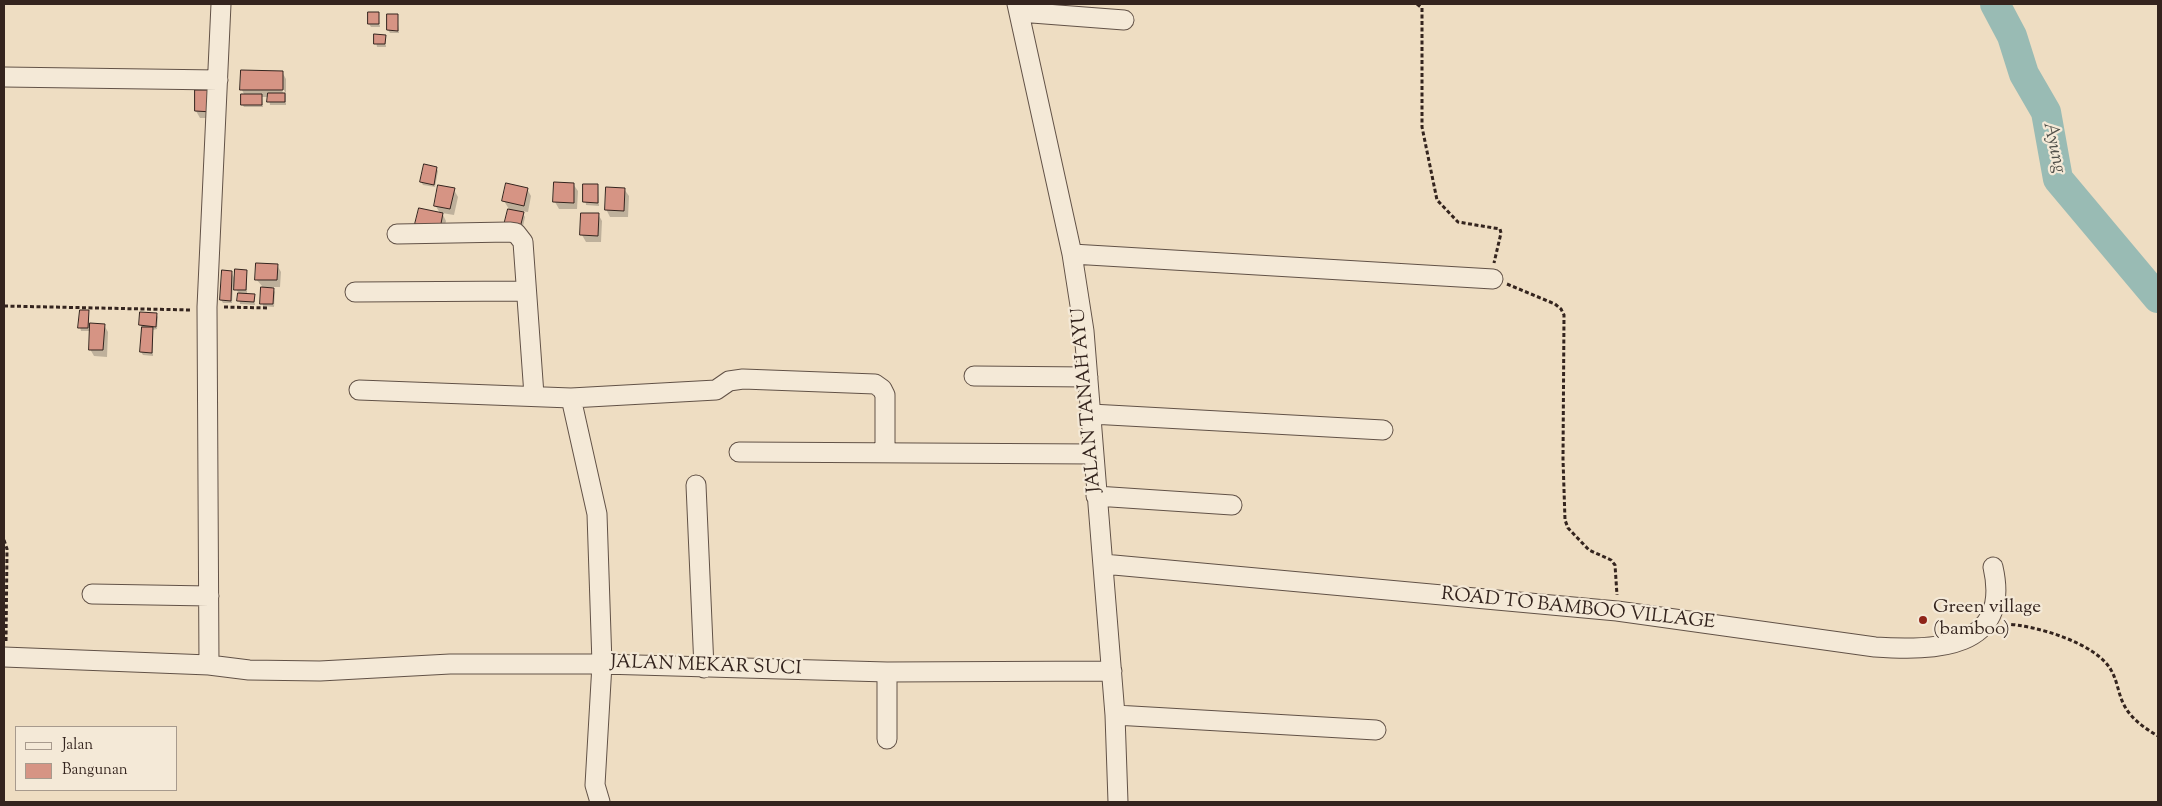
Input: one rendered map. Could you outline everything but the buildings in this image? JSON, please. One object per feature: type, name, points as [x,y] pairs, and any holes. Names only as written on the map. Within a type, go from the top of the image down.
[{"type":"street","points":[[209,665],[207,307],[220,4]]},
{"type":"street","points":[[1018,8],[1124,20]]},
{"type":"street","name":"JALAN TANAH AYU","points":[[1018,8],[1072,254],[1084,331],[1096,496],[1112,671],[1118,802]]},
{"type":"street","points":[[4,77],[218,80]]},
{"type":"street","points":[[397,234],[516,233],[523,242],[534,395]]},
{"type":"street","points":[[1072,254],[1493,279]]},
{"type":"street","points":[[356,292],[526,291]]},
{"type":"street","points":[[974,376],[1088,377]]},
{"type":"street","points":[[359,390],[534,395],[571,398],[716,390],[729,381],[743,379],[876,384],[885,395],[885,453]]},
{"type":"street","name":"JALAN MEKAR SUCI","points":[[571,398],[590,474],[597,514],[602,664],[887,672],[1112,671]]},
{"type":"street","points":[[1091,414],[1383,430]]},
{"type":"street","points":[[739,452],[1094,454]]},
{"type":"street","points":[[696,485],[704,668]]},
{"type":"street","points":[[1096,496],[1232,505]]},
{"type":"street","name":"ROAD TO BAMBOO VILLAGE","points":[[1103,564],[1617,611],[1876,648],[1903,649],[1953,643],[1972,636],[1987,624]]},
{"type":"street","points":[[1987,624],[1996,596],[1993,567]]},
{"type":"street","points":[[92,594],[209,596]]},
{"type":"street","points":[[5,658],[209,665],[250,670],[320,671],[450,664],[602,664],[595,785],[600,802]]},
{"type":"street","points":[[887,672],[887,739]]},
{"type":"street","points":[[1115,715],[1376,730]]},
{"type":"path","points":[[1417,4],[1422,8],[1422,126],[1437,200],[1458,222],[1498,227],[1501,230],[1495,255],[1493,279],[1555,304],[1564,315],[1563,459],[1565,520],[1568,528],[1589,550],[1611,560],[1615,565],[1617,611]]},
{"type":"path","points":[[4,306],[186,311],[207,307],[269,308]]},
{"type":"path","points":[[4,540],[6,549],[5,658]]},
{"type":"path","points":[[1987,624],[2009,624],[2051,633],[2086,647],[2101,657],[2112,670],[2124,704],[2140,725],[2158,736]]},
{"type":"waterway","name":"Ayung","points":[[1995,4],[2012,36],[2024,74],[2046,112],[2058,179],[2158,298]]},
{"type":"place","name":"Green village (bamboo)","points":[[1923,620]]}]
